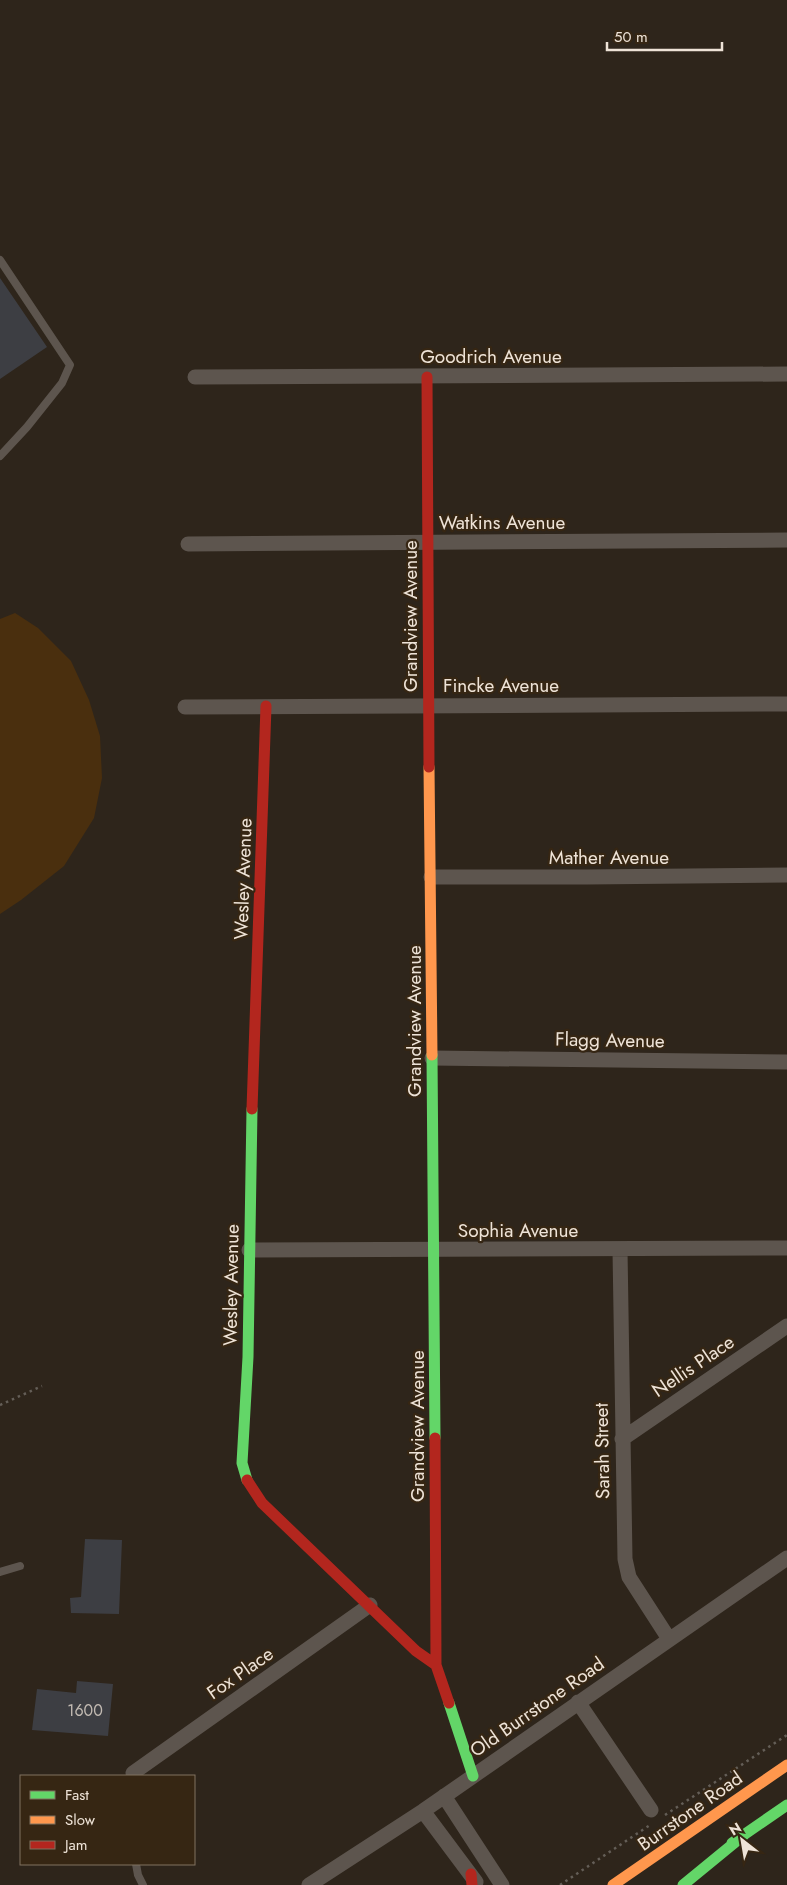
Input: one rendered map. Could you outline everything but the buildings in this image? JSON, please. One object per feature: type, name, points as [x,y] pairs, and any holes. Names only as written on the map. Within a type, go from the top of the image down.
[{"type":"main road","name":"Grandview Avenue","points":[[427,377],[426,542],[436,1665]]},
{"type":"main road","name":"Wesley Avenue","points":[[266,706],[250,1163],[248,1357],[242,1463],[245,1477],[251,1490],[262,1504],[370,1605],[416,1651],[436,1665]]},
{"type":"main road","points":[[436,1665],[473,1776]]},
{"type":"main road","name":"Burrstone Road","points":[[613,1885],[787,1765]]},
{"type":"main road","points":[[679,1882],[787,1805]]},
{"type":"street","name":"Goodrich Avenue","points":[[195,377],[787,374]]},
{"type":"street","name":"Watkins Avenue","points":[[188,544],[787,540]]},
{"type":"street","name":"Fincke Avenue","points":[[185,707],[787,704]]},
{"type":"street","name":"Mather Avenue","points":[[430,877],[787,875]]},
{"type":"street","name":"Flagg Avenue","points":[[432,1058],[787,1062]]},
{"type":"street","name":"Sophia Avenue","points":[[249,1250],[787,1248]]},
{"type":"street","name":"Sarah Street","points":[[620,1250],[625,1559],[629,1577],[669,1640]]},
{"type":"street","name":"Nellis Place","points":[[622,1439],[787,1326]]},
{"type":"street","name":"Old Burrstone Road","points":[[309,1885],[423,1811],[787,1558]]},
{"type":"street","name":"Fox Place","points":[[132,1775],[370,1605]]},
{"type":"street","points":[[578,1702],[658,1815]]},
{"type":"street","points":[[444,1796],[502,1885]]},
{"type":"street","points":[[423,1811],[474,1881]]},
{"type":"lane","points":[[0,260],[70,365],[62,384],[27,427],[0,456]]},
{"type":"lane","points":[[0,1572],[20,1566]]},
{"type":"lane","points":[[136,1865],[138,1875],[143,1885]]},
{"type":"path","points":[[0,1405],[42,1386]]},
{"type":"path","points":[[560,1885],[658,1815],[787,1735]]},
{"type":"shaded area","points":[[15,613],[38,628],[71,661],[89,700],[100,736],[102,778],[94,818],[64,866],[0,914],[0,619]]},
{"type":"traffic: fast","points":[[432,1055],[435,1438]]},
{"type":"traffic: fast","points":[[247,1480],[242,1463],[248,1357],[252,1109]]},
{"type":"traffic: fast","points":[[449,1703],[473,1776]]},
{"type":"traffic: fast","points":[[732,1843],[787,1805]]},
{"type":"traffic: fast","points":[[683,1885],[744,1835]]},
{"type":"traffic: slow","points":[[429,767],[432,1055]]},
{"type":"traffic: slow","points":[[613,1885],[787,1765]]},
{"type":"traffic: jam","points":[[427,377],[429,767]]},
{"type":"traffic: jam","points":[[252,1109],[266,706]]},
{"type":"traffic: jam","points":[[435,1438],[436,1665]]},
{"type":"traffic: jam","points":[[247,1480],[262,1503],[416,1651],[436,1665],[449,1703]]},
{"type":"traffic: jam","points":[[471,1874],[472,1885]]}]
